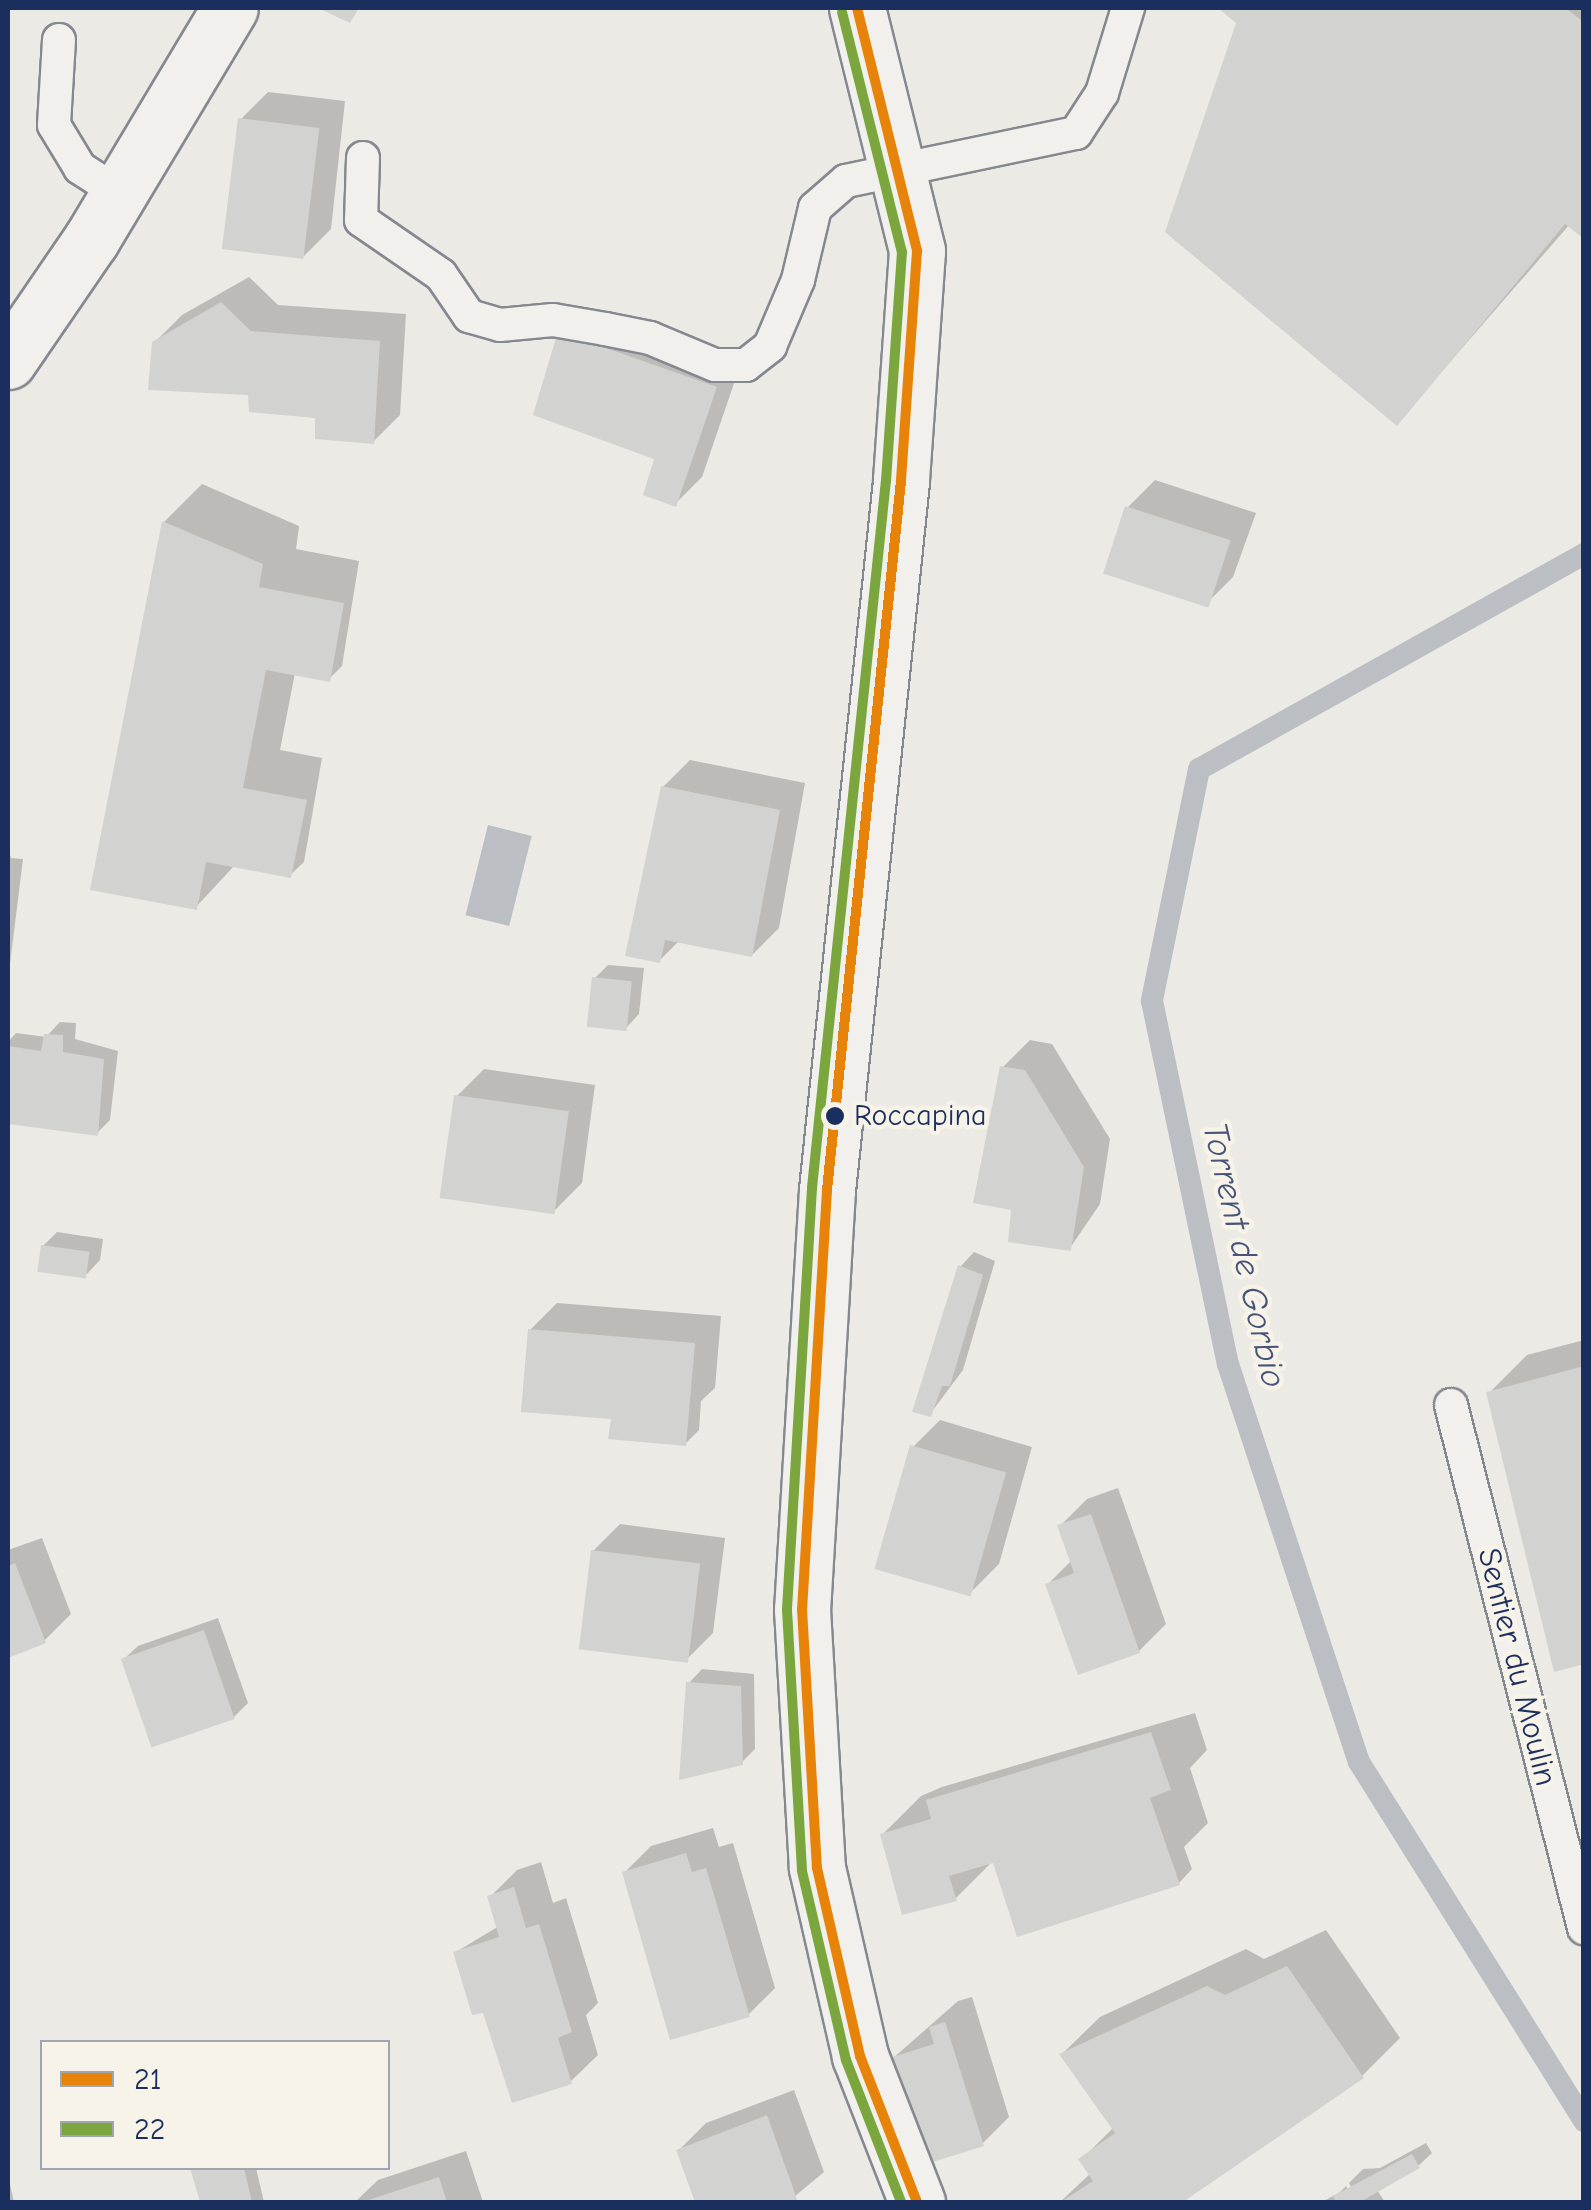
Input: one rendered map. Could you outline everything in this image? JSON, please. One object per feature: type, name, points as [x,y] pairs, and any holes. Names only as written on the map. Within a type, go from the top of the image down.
[{"type":"street","points":[[8,362],[119,193],[230,8]]},
{"type":"street","points":[[857,8],[902,167],[917,250],[904,442],[827,1190],[802,1608],[816,1868],[860,2056],[917,2202]]},
{"type":"lane","points":[[363,158],[360,220],[442,275],[469,316],[500,325],[552,320],[605,329],[650,338],[714,365],[746,365],[770,346],[798,280],[815,208],[846,181],[1076,133],[1102,93],[1128,8]]},
{"type":"lane","points":[[59,40],[54,126],[80,168],[119,193]]},
{"type":"lane","name":"Sentier du Moulin","points":[[1451,1405],[1584,1928]]},
{"type":"shaded area","points":[[488,825],[532,836],[509,926],[466,915]]},
{"type":"building","points":[[318,8],[359,8],[350,23]]},
{"type":"building","points":[[1218,8],[1565,8],[1584,22],[1584,239],[1565,224],[1397,426],[1165,232],[1236,23]]},
{"type":"building","points":[[238,118],[319,128],[303,259],[222,249]]},
{"type":"building","points":[[221,302],[251,331],[380,341],[374,444],[315,439],[315,418],[249,412],[248,395],[148,390],[152,342]]},
{"type":"building","points":[[558,331],[717,387],[676,507],[643,495],[654,459],[533,415]]},
{"type":"building","points":[[1125,506],[1231,540],[1209,608],[1103,574]]},
{"type":"building","points":[[162,521],[263,564],[259,587],[344,603],[330,682],[266,670],[243,788],[307,800],[291,878],[206,862],[197,910],[90,890]]},
{"type":"building","points":[[661,786],[780,810],[752,957],[665,940],[660,963],[625,956]]},
{"type":"building","points":[[592,977],[632,981],[627,1031],[587,1027]]},
{"type":"building","points":[[44,1034],[63,1035],[63,1052],[104,1059],[98,1136],[9,1124],[8,1046],[41,1051]]},
{"type":"building","points":[[1000,1066],[1025,1070],[1084,1167],[1071,1251],[1008,1242],[1011,1210],[973,1203]]},
{"type":"building","points":[[454,1095],[569,1111],[554,1214],[440,1198]]},
{"type":"building","points":[[41,1245],[90,1252],[86,1279],[37,1272]]},
{"type":"building","points":[[958,1265],[983,1275],[950,1386],[942,1386],[931,1417],[912,1412]]},
{"type":"building","points":[[528,1329],[695,1343],[686,1446],[608,1439],[611,1419],[521,1412]]},
{"type":"building","points":[[1584,1366],[1584,1664],[1554,1672],[1486,1392]]},
{"type":"building","points":[[910,1445],[1006,1473],[971,1597],[874,1569]]},
{"type":"building","points":[[1091,1514],[1140,1653],[1078,1675],[1045,1584],[1074,1573],[1057,1525]]},
{"type":"building","points":[[591,1550],[700,1563],[688,1663],[579,1649]]},
{"type":"building","points":[[15,1563],[46,1643],[8,1658],[8,1566]]},
{"type":"building","points":[[204,1630],[235,1719],[151,1748],[121,1659]]},
{"type":"building","points":[[686,1682],[741,1686],[743,1765],[679,1780]]},
{"type":"building","points":[[1151,1732],[1171,1790],[1150,1798],[1180,1885],[1017,1937],[993,1863],[949,1876],[957,1901],[902,1915],[880,1834],[931,1819],[926,1800]]},
{"type":"building","points":[[686,1853],[692,1872],[706,1868],[750,2017],[670,2040],[622,1872]]},
{"type":"building","points":[[514,1887],[526,1928],[539,1924],[572,2032],[558,2038],[572,2084],[512,2103],[483,2013],[472,2015],[453,1952],[499,1937],[487,1896]]},
{"type":"building","points":[[1287,1966],[1364,2078],[1183,2202],[1061,2202],[1093,2181],[1078,2159],[1115,2133],[1059,2054],[1207,1986],[1225,1995]]},
{"type":"building","points":[[945,2022],[984,2146],[923,2165],[889,2058],[934,2044],[929,2027]]},
{"type":"building","points":[[767,2115],[798,2202],[695,2202],[676,2150]]},
{"type":"building","points":[[1412,2154],[1420,2168],[1360,2202],[1336,2202],[1333,2196]]},
{"type":"building","points":[[191,2170],[244,2170],[252,2202],[200,2202]]},
{"type":"building","points":[[439,2177],[447,2202],[362,2202]]},
{"type":"waterway","name":"Torrent de Gorbio","points":[[1584,554],[1199,769],[1152,1001],[1228,1364],[1359,1762],[1584,2121]]},
{"type":"transit line","name":"21","points":[[857,8],[917,251],[901,481],[827,1190],[802,1609],[817,1868],[860,2056],[917,2202]]},
{"type":"transit line","name":"22","points":[[842,12],[902,252],[886,480],[812,1188],[787,1610],[802,1871],[846,2060],[901,2202]]},
{"type":"place","name":"Roccapina","points":[[835,1116]]}]
